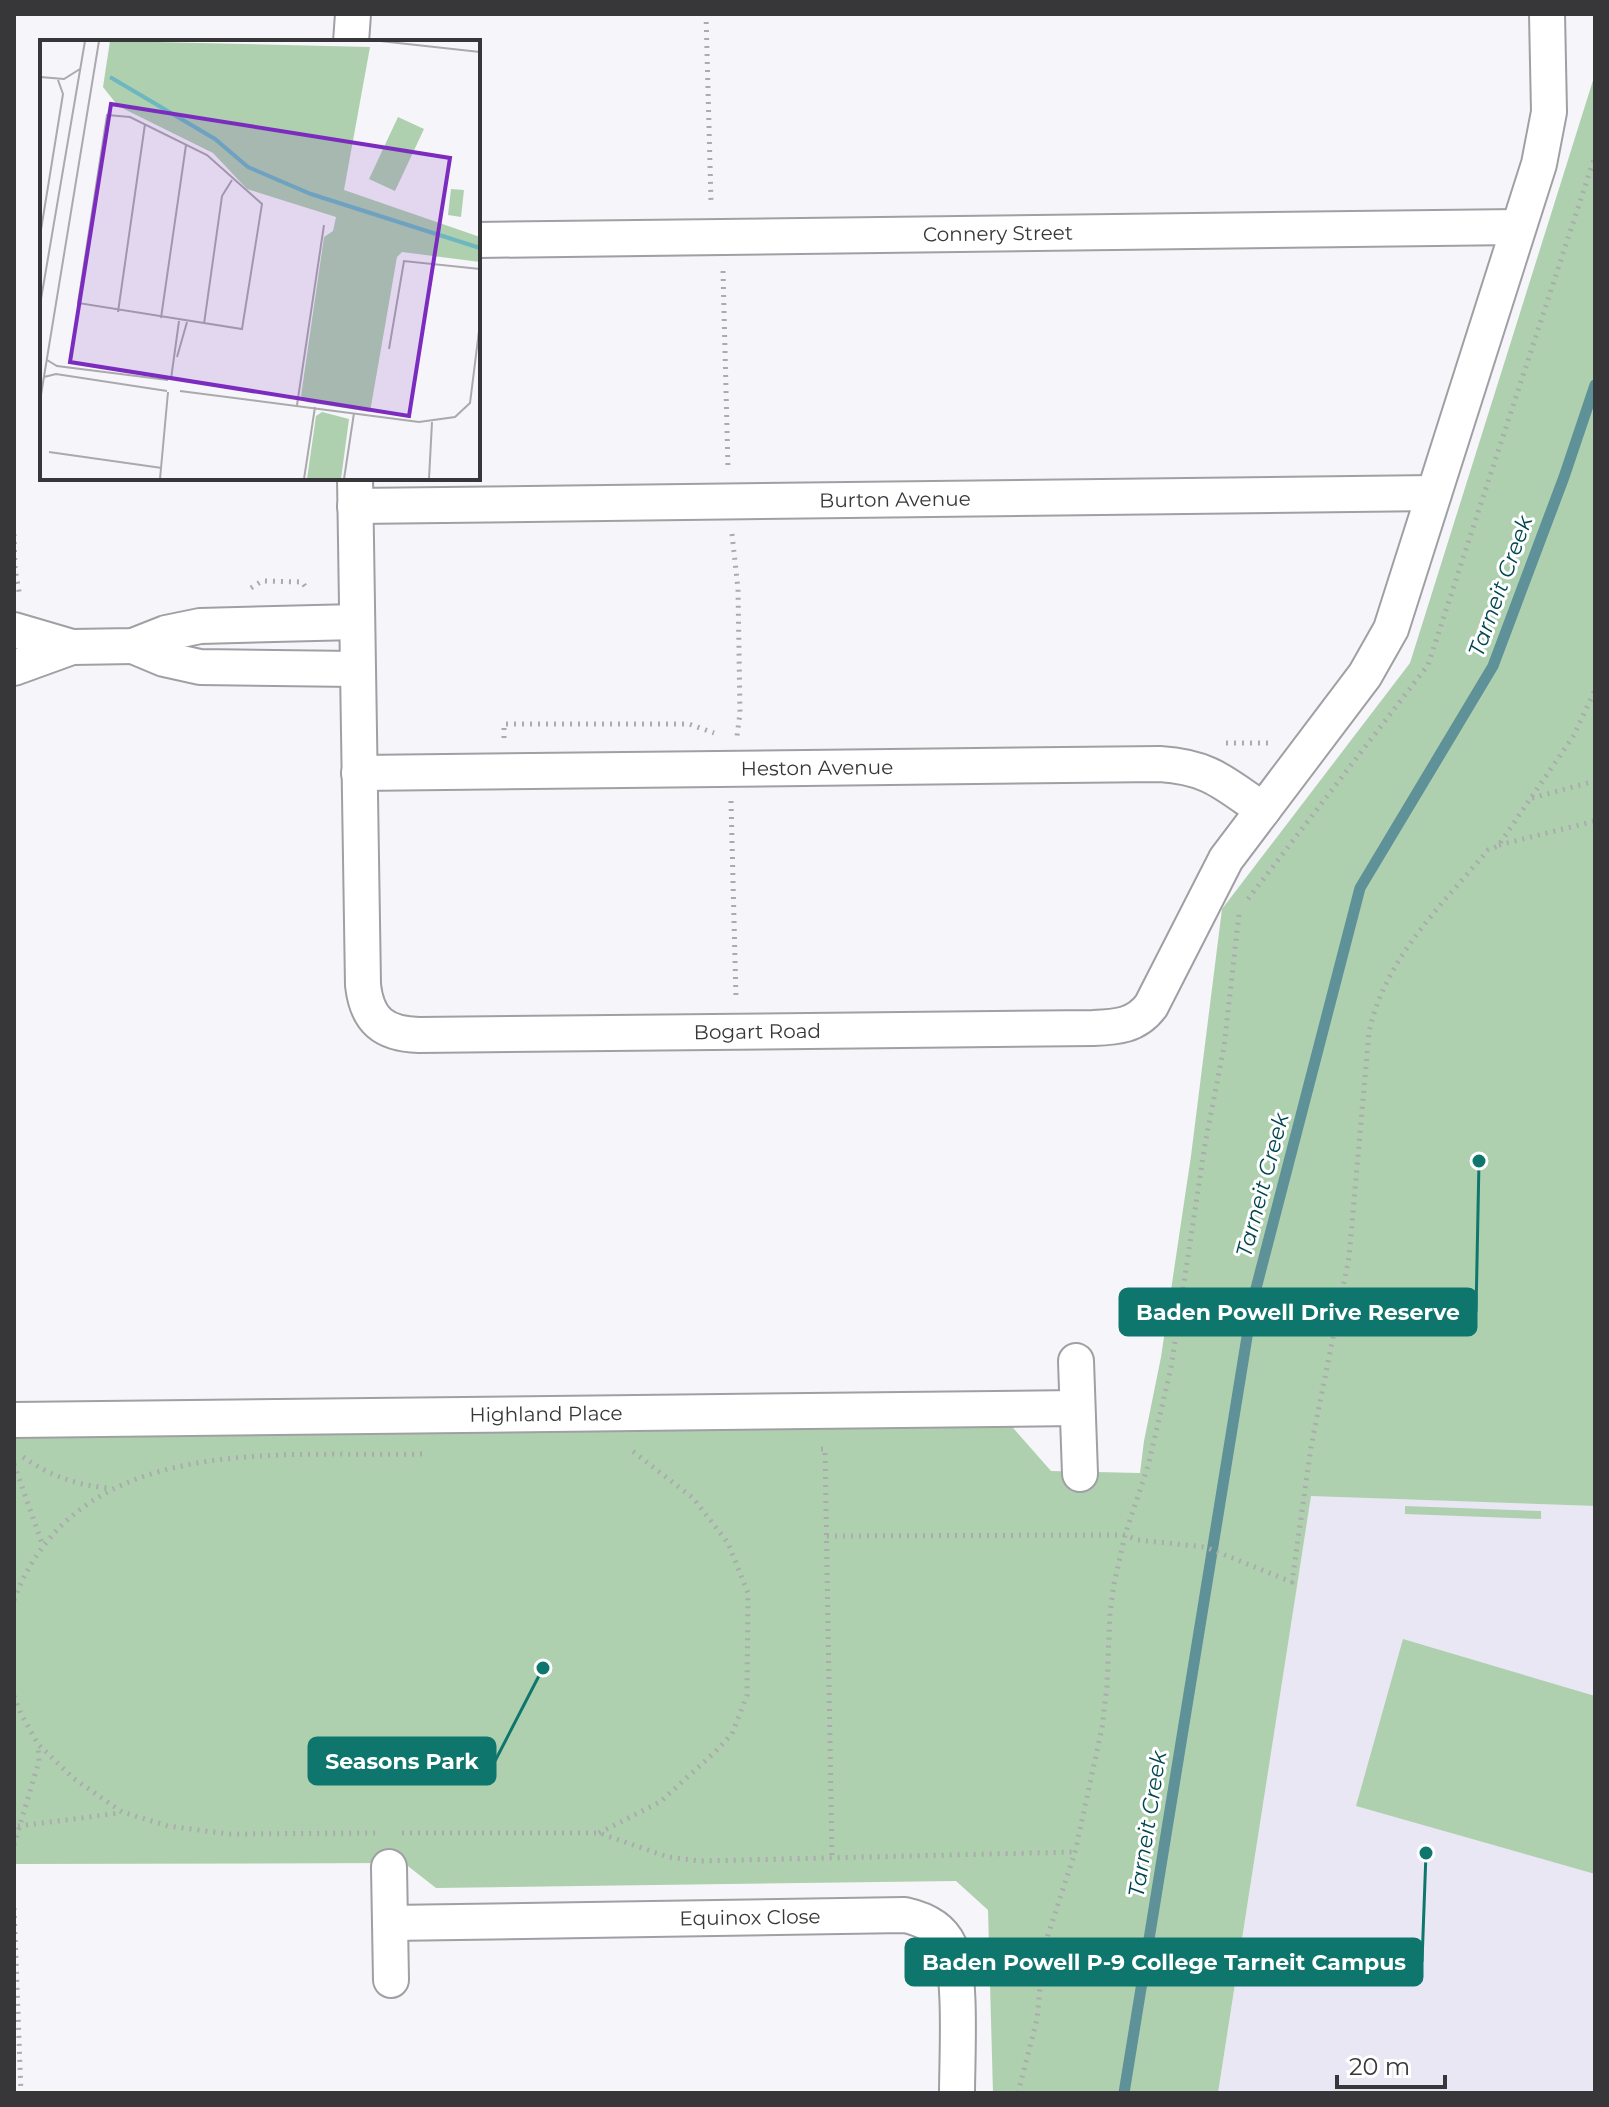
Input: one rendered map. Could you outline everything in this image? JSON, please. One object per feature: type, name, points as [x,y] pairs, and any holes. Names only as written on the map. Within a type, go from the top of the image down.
[{"type":"street","points":[[351,40],[353,14]]},
{"type":"street","points":[[1263,810],[1380,652],[1403,599],[1547,130],[1547,14]]},
{"type":"street","name":"Connery Street","points":[[480,240],[1518,227]]},
{"type":"street","points":[[355,492],[359,773]]},
{"type":"street","name":"Burton Avenue","points":[[355,492],[1434,493]]},
{"type":"street","points":[[14,630],[72,647],[133,646],[189,628],[243,623],[356,622]]},
{"type":"street","points":[[243,623],[243,669]]},
{"type":"street","points":[[133,646],[164,659],[200,667],[356,669]]},
{"type":"street","points":[[14,668],[72,647]]},
{"type":"street","name":"Heston Avenue","points":[[359,773],[1160,764],[1198,769],[1214,776],[1263,810]]},
{"type":"street","name":"Bogart Road","points":[[359,773],[363,985],[370,1013],[389,1030],[403,1035],[1093,1028],[1128,1024],[1144,1015],[1151,1006],[1226,859],[1263,810]]},
{"type":"street","points":[[1076,1361],[1080,1474]]},
{"type":"street","name":"Highland Place","points":[[14,1420],[1077,1408]]},
{"type":"street","points":[[389,1867],[391,1980]]},
{"type":"street","name":"Equinox Close","points":[[390,1923],[905,1915],[921,1919],[944,1937],[952,1955],[956,1987],[957,2093]]},
{"type":"path","points":[[1018,2093],[1037,2019],[1048,1935],[1075,1852],[1102,1728],[1110,1613],[1125,1535],[1148,1466],[1171,1368],[1205,1144],[1224,1047],[1239,911],[1428,665],[1595,156]]},
{"type":"path","points":[[1498,846],[1574,735],[1595,690]]},
{"type":"path","points":[[504,751],[504,724],[689,724],[698,725],[724,739]]},
{"type":"path","points":[[1212,743],[1275,743]]},
{"type":"path","points":[[1531,798],[1595,781]]},
{"type":"path","points":[[827,1536],[1125,1535],[1137,1540],[1205,1547],[1292,1582],[1311,1447],[1349,1257],[1369,1032],[1375,1005],[1406,948],[1488,850],[1595,821]]},
{"type":"path","points":[[599,1833],[660,1802],[715,1752],[732,1734],[747,1695],[748,1593],[728,1543],[693,1498],[630,1449],[645,1449]]},
{"type":"path","points":[[810,1449],[825,1449],[832,1859]]},
{"type":"path","points":[[14,1450],[42,1470],[66,1481],[110,1488]]},
{"type":"path","points":[[14,1600],[43,1547],[82,1508],[110,1488],[161,1472],[230,1458],[426,1454]]},
{"type":"path","points":[[14,1464],[43,1547]]},
{"type":"path","points":[[14,1696],[38,1744],[73,1778],[122,1812],[168,1826],[229,1834],[599,1833],[668,1857],[700,1861],[1075,1852]]},
{"type":"path","points":[[14,1845],[39,1761],[38,1744]]},
{"type":"path","points":[[18,1826],[122,1812]]},
{"type":"path","points":[[14,1908],[21,2093]]},
{"type":"shaded area","points":[[1311,1495],[1595,1506],[1595,2093],[1218,2093]]},
{"type":"green space","points":[[1595,74],[1595,1506],[1311,1496],[1218,2093],[993,2093],[988,1910],[956,1881],[436,1888],[404,1863],[14,1864],[14,1437],[1007,1421],[1051,1471],[1140,1473],[1191,1156],[1222,909],[1410,663]]},
{"type":"green space","points":[[1405,1506],[1541,1511],[1541,1519],[1405,1514]]},
{"type":"green space","points":[[1403,1639],[1595,1696],[1595,1874],[1356,1806]]},
{"type":"waterway","name":"Tarneit Creek","points":[[1124,2093],[1253,1300],[1360,888],[1493,666],[1595,385]]},
{"type":"place","name":"Baden Powell Drive Reserve","points":[[1479,1161]]},
{"type":"place","name":"Seasons Park","points":[[543,1668]]},
{"type":"place","name":"Baden Powell P-9 College Tarneit Campus","points":[[1426,1853]]}]
